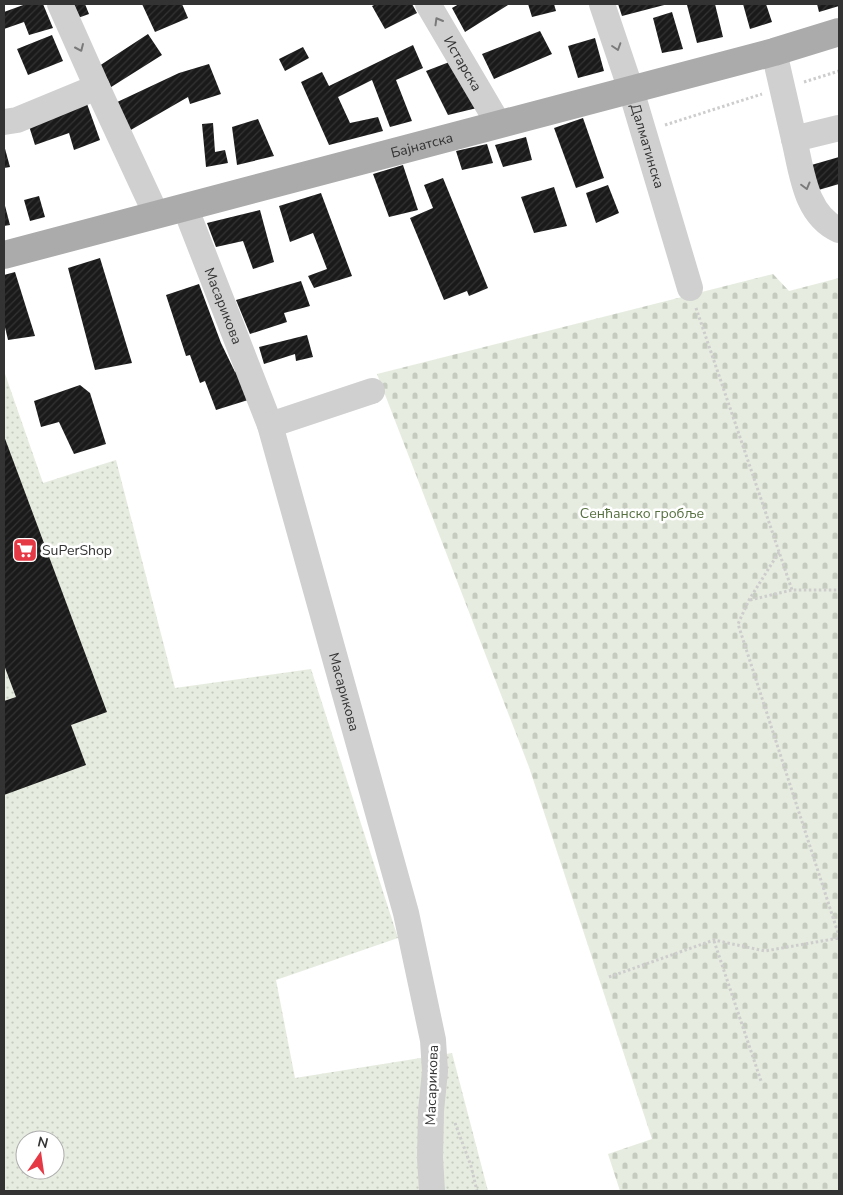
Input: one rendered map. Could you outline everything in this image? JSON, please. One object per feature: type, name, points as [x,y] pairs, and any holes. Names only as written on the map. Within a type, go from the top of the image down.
[{"type":"main road","name":"Бајнатска","points":[[4,255],[774,52],[839,32]]},
{"type":"street","points":[[60,4],[156,214]]},
{"type":"street","name":"Истарска","points":[[428,4],[498,124]]},
{"type":"street","name":"Далматинска","points":[[602,4],[631,90],[690,288]]},
{"type":"street","points":[[774,52],[810,203],[822,220],[839,230]]},
{"type":"street","points":[[4,122],[17,120],[97,88]]},
{"type":"street","points":[[794,139],[839,128]]},
{"type":"street","name":"Масарикова","points":[[185,207],[270,425],[406,913],[433,1040],[434,1071],[430,1158],[432,1191]]},
{"type":"street","points":[[270,425],[372,391]]},
{"type":"path","points":[[690,288],[792,590]]},
{"type":"path","points":[[609,977],[714,940],[765,950],[839,937],[738,624],[779,552]]},
{"type":"path","points":[[750,600],[792,590],[839,590]]},
{"type":"path","points":[[714,940],[760,1081]]},
{"type":"path","points":[[451,1114],[471,1166],[477,1191]]},
{"type":"green space","name":"Сенћанско гробље","points":[[773,274],[789,291],[839,278],[839,1191],[620,1191],[608,1154],[652,1139],[529,767],[377,374]]},
{"type":"green space","points":[[4,371],[43,483],[116,460],[175,688],[311,669],[398,938],[276,980],[295,1078],[452,1053],[488,1191],[4,1191]]},
{"type":"building","points":[[26,4],[43,4],[53,28],[29,35],[24,22],[4,29],[4,12]]},
{"type":"building","points":[[71,4],[85,4],[89,14],[75,19]]},
{"type":"building","points":[[142,4],[182,4],[188,18],[155,32]]},
{"type":"building","points":[[376,4],[412,4],[417,13],[385,29],[372,6]]},
{"type":"building","points":[[459,4],[508,5],[465,32],[452,8]]},
{"type":"building","points":[[528,4],[554,4],[556,11],[532,17]]},
{"type":"building","points":[[618,4],[668,4],[622,16]]},
{"type":"building","points":[[715,4],[723,37],[697,43],[687,5]]},
{"type":"building","points":[[743,4],[766,4],[772,22],[750,29]]},
{"type":"building","points":[[817,4],[839,4],[839,6],[819,12]]},
{"type":"building","points":[[672,12],[683,49],[662,53],[653,18]]},
{"type":"building","points":[[540,31],[552,54],[494,79],[482,54]]},
{"type":"building","points":[[148,34],[162,55],[108,89],[96,68]]},
{"type":"building","points":[[52,35],[63,61],[28,75],[17,49]]},
{"type":"building","points":[[595,38],[604,71],[578,78],[568,46]]},
{"type":"building","points":[[413,45],[423,68],[396,80],[412,121],[390,127],[372,80],[338,97],[350,123],[378,117],[383,131],[329,145],[301,82],[322,72],[329,86]]},
{"type":"building","points":[[303,47],[309,58],[285,71],[279,59]]},
{"type":"building","points":[[452,61],[477,108],[448,115],[426,71]]},
{"type":"building","points":[[209,64],[221,94],[190,104],[188,97],[129,131],[113,104],[179,73]]},
{"type":"building","points":[[86,101],[100,140],[74,150],[69,133],[35,145],[29,126]]},
{"type":"building","points":[[583,118],[604,178],[576,188],[554,128]]},
{"type":"building","points":[[258,119],[274,156],[237,165],[232,127]]},
{"type":"building","points":[[213,123],[215,152],[225,150],[228,163],[206,167],[202,124]]},
{"type":"building","points":[[526,137],[532,160],[503,167],[495,145]]},
{"type":"building","points":[[487,144],[493,163],[462,170],[456,151]]},
{"type":"building","points":[[4,145],[10,167],[4,168]]},
{"type":"building","points":[[839,157],[839,184],[815,191],[808,166]]},
{"type":"building","points":[[403,165],[418,210],[389,217],[373,174]]},
{"type":"building","points":[[443,178],[488,288],[469,296],[467,291],[444,300],[410,218],[433,208],[424,185]]},
{"type":"building","points":[[608,185],[619,213],[596,223],[586,193]]},
{"type":"building","points":[[554,187],[567,226],[534,233],[521,197]]},
{"type":"building","points":[[321,193],[352,276],[314,288],[308,276],[327,269],[313,233],[290,242],[279,206]]},
{"type":"building","points":[[39,196],[45,217],[30,221],[24,200]]},
{"type":"building","points":[[4,202],[10,225],[4,226]]},
{"type":"building","points":[[260,210],[274,262],[253,269],[243,241],[216,247],[207,223]]},
{"type":"building","points":[[100,258],[132,363],[95,370],[68,268]]},
{"type":"building","points":[[15,272],[35,336],[8,340],[4,323],[4,275]]},
{"type":"building","points":[[301,281],[310,306],[284,313],[287,322],[250,334],[236,300]]},
{"type":"building","points":[[199,284],[221,343],[235,372],[237,371],[248,400],[216,410],[205,381],[200,383],[190,355],[186,356],[166,295]]},
{"type":"building","points":[[307,335],[313,357],[296,361],[295,354],[264,364],[259,347]]},
{"type":"building","points":[[80,385],[90,393],[106,444],[74,454],[59,422],[41,427],[34,401]]},
{"type":"building","name":"SuPerShop","points":[[4,436],[107,712],[71,725],[86,765],[4,795],[4,701],[16,697],[4,665]]},
{"type":"place","name":"SuPerShop","points":[[25,550]]}]
